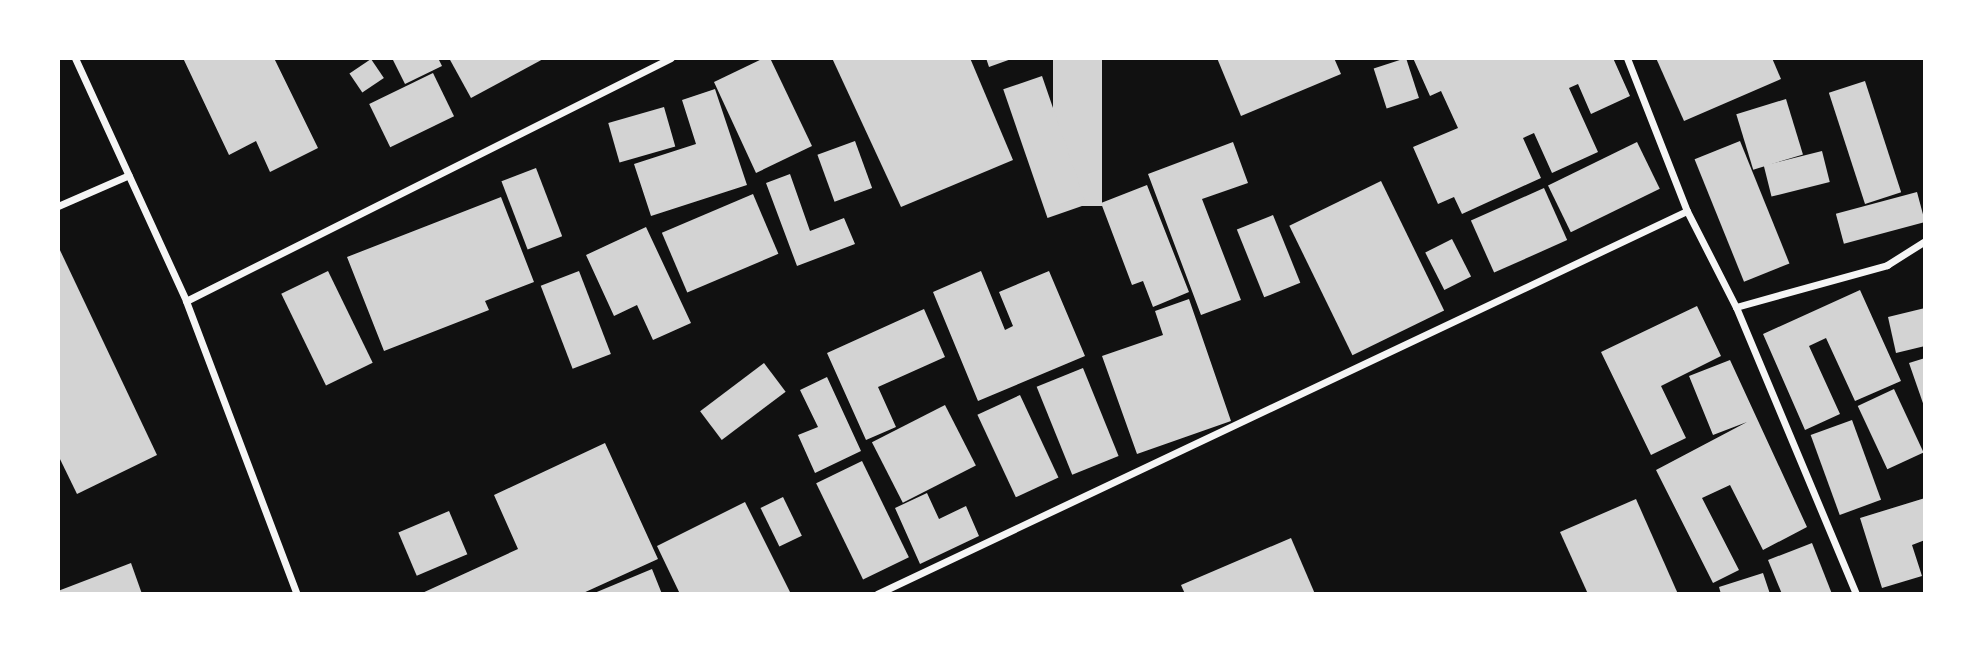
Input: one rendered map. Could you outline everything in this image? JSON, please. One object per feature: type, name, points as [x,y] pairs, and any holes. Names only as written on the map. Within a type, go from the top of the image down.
[{"type":"street","points":[[75,58],[186,301],[297,594]]},
{"type":"street","points":[[186,301],[671,58]]},
{"type":"street","points":[[1627,58],[1687,211],[1735,307],[1856,594]]},
{"type":"street","points":[[58,206],[129,175]]},
{"type":"street","points":[[877,594],[1687,211]]},
{"type":"street","points":[[1735,307],[1887,265],[1925,241]]},
{"type":"building","points":[[183,58],[274,58],[318,148],[270,172],[256,141],[229,155]]},
{"type":"building","points":[[392,58],[438,58],[442,66],[405,84]]},
{"type":"building","points":[[449,58],[545,58],[471,98]]},
{"type":"building","points":[[764,58],[770,58],[812,146],[756,173],[714,82]]},
{"type":"building","points":[[832,58],[970,58],[1013,160],[901,207]]},
{"type":"building","points":[[986,58],[1014,58],[989,67]]},
{"type":"building","points":[[1053,58],[1102,58],[1102,206],[1053,206]]},
{"type":"building","points":[[1217,58],[1334,58],[1341,74],[1241,116]]},
{"type":"building","points":[[1406,58],[1419,98],[1387,108],[1374,69]]},
{"type":"building","points":[[1413,58],[1613,58],[1630,96],[1591,114],[1578,84],[1569,88],[1598,152],[1552,173],[1534,133],[1523,138],[1541,178],[1462,214],[1454,197],[1438,204],[1413,147],[1458,128],[1441,91],[1430,96]]},
{"type":"building","points":[[1656,58],[1772,58],[1781,79],[1684,121]]},
{"type":"building","points":[[371,59],[384,78],[362,93],[349,74]]},
{"type":"building","points":[[433,73],[454,116],[390,147],[369,104]]},
{"type":"building","points":[[1042,76],[1086,205],[1048,218],[1003,89]]},
{"type":"building","points":[[1865,81],[1901,192],[1865,204],[1829,93]]},
{"type":"building","points":[[715,89],[747,185],[651,216],[634,164],[696,144],[682,100]]},
{"type":"building","points":[[1786,99],[1803,154],[1753,170],[1736,114]]},
{"type":"building","points":[[664,107],[675,146],[620,162],[608,123]]},
{"type":"building","points":[[855,141],[872,188],[835,202],[817,155]]},
{"type":"building","points":[[1740,141],[1789,263],[1744,282],[1695,159]]},
{"type":"building","points":[[1233,142],[1248,183],[1202,199],[1241,300],[1201,315],[1148,174]]},
{"type":"building","points":[[1637,142],[1660,189],[1571,232],[1548,185]]},
{"type":"building","points":[[1822,151],[1830,182],[1772,197],[1764,166]]},
{"type":"building","points":[[536,168],[562,236],[528,249],[501,181]]},
{"type":"building","points":[[790,174],[810,231],[844,218],[855,244],[797,266],[766,183]]},
{"type":"building","points":[[1381,181],[1444,310],[1352,355],[1289,226]]},
{"type":"building","points":[[1147,185],[1189,292],[1153,307],[1143,281],[1132,285],[1101,203]]},
{"type":"building","points":[[1544,188],[1567,240],[1494,273],[1471,221]]},
{"type":"building","points":[[1917,192],[1925,222],[1844,244],[1836,214]]},
{"type":"building","points":[[753,194],[778,254],[687,293],[662,233]]},
{"type":"building","points":[[501,197],[534,282],[485,301],[489,310],[384,351],[347,257]]},
{"type":"building","points":[[1273,215],[1300,283],[1264,297],[1237,230]]},
{"type":"building","points":[[646,227],[691,323],[653,340],[637,305],[614,316],[586,255]]},
{"type":"building","points":[[1452,239],[1471,276],[1444,290],[1425,253]]},
{"type":"building","points":[[58,246],[157,455],[77,494],[58,455]]},
{"type":"building","points":[[328,271],[373,363],[326,385],[281,294]]},
{"type":"building","points":[[579,271],[611,354],[573,369],[541,286]]},
{"type":"building","points":[[981,271],[1005,330],[1013,326],[999,292],[1049,271],[1085,356],[978,401],[933,292]]},
{"type":"building","points":[[1860,290],[1901,381],[1855,401],[1826,338],[1809,346],[1840,414],[1805,430],[1763,334]]},
{"type":"building","points":[[1189,299],[1231,421],[1137,454],[1102,356],[1163,335],[1155,311]]},
{"type":"building","points":[[1697,306],[1721,356],[1661,386],[1686,438],[1651,455],[1601,352]]},
{"type":"building","points":[[1925,308],[1925,346],[1896,353],[1888,317]]},
{"type":"building","points":[[924,309],[945,357],[878,387],[896,427],[866,440],[827,353]]},
{"type":"building","points":[[1925,358],[1925,409],[1909,363]]},
{"type":"building","points":[[1730,360],[1807,527],[1763,550],[1730,485],[1702,498],[1739,570],[1713,583],[1656,470],[1747,422],[1713,435],[1689,376]]},
{"type":"building","points":[[764,363],[786,392],[722,440],[700,411]]},
{"type":"building","points":[[1083,368],[1119,456],[1072,475],[1037,387]]},
{"type":"building","points":[[827,377],[861,451],[815,473],[798,435],[818,427],[800,390]]},
{"type":"building","points":[[1894,389],[1924,452],[1887,469],[1858,406]]},
{"type":"building","points":[[1020,395],[1058,477],[1016,497],[977,415]]},
{"type":"building","points":[[945,405],[976,466],[903,503],[872,442]]},
{"type":"building","points":[[1852,420],[1881,500],[1840,515],[1811,435]]},
{"type":"building","points":[[605,443],[658,559],[581,594],[420,594],[518,549],[494,495]]},
{"type":"building","points":[[862,461],[909,557],[863,580],[816,483]]},
{"type":"building","points":[[927,493],[939,519],[966,506],[979,536],[920,564],[895,508]]},
{"type":"building","points":[[783,497],[802,536],[779,547],[761,508]]},
{"type":"building","points":[[1925,498],[1925,540],[1912,545],[1922,576],[1882,588],[1860,518]]},
{"type":"building","points":[[1636,499],[1678,594],[1588,594],[1560,532]]},
{"type":"building","points":[[745,502],[791,594],[680,594],[657,546]]},
{"type":"building","points":[[449,511],[467,554],[417,576],[398,532]]},
{"type":"building","points":[[1291,538],[1315,594],[1185,594],[1181,585]]},
{"type":"building","points":[[1812,543],[1832,594],[1782,594],[1768,560]]},
{"type":"building","points":[[131,563],[142,594],[58,594],[58,591]]},
{"type":"building","points":[[652,569],[662,594],[592,594]]},
{"type":"building","points":[[1763,573],[1770,594],[1721,594],[1719,587]]}]
